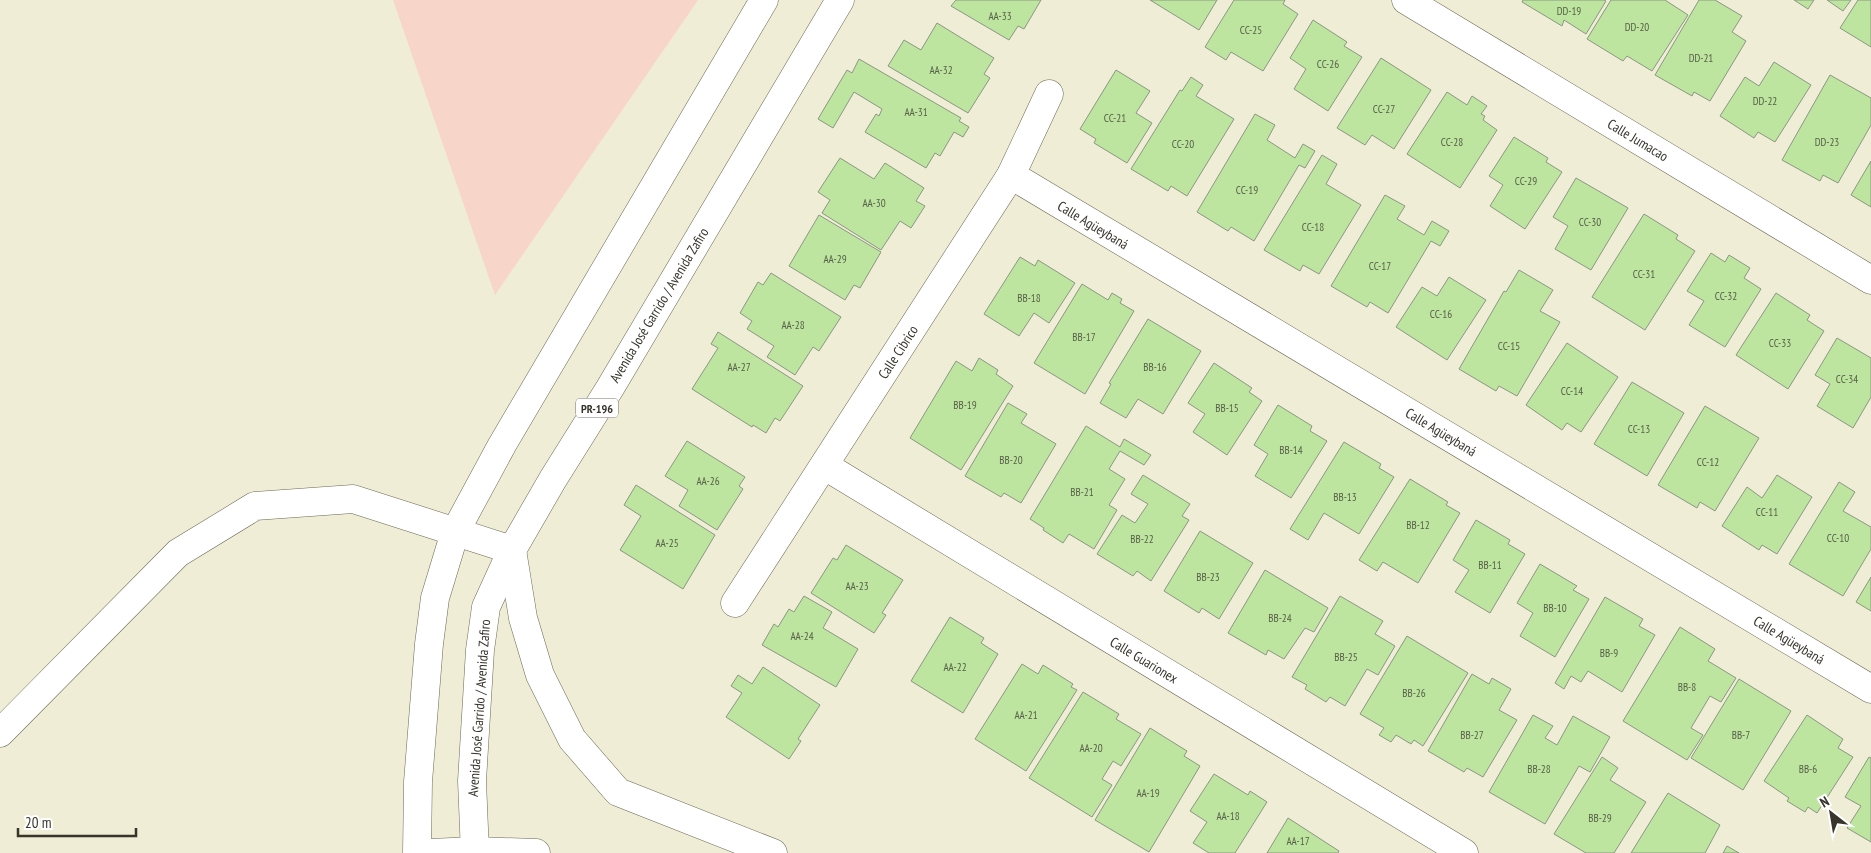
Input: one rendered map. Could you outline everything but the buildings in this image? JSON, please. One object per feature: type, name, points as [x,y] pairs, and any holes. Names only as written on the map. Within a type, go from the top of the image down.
[{"type":"street","points":[[417,853],[418,782],[429,644],[435,598],[455,532],[507,436],[764,0]]},
{"type":"street","name":"Avenida José Garrido / Avenida Zafiro","points":[[475,852],[472,781],[480,650],[486,607],[512,550],[840,0]]},
{"type":"street","name":"Calle Jumacao","points":[[1406,0],[1871,280]]},
{"type":"street","name":"Calle Cibrico","points":[[735,603],[1011,176],[1048,94]]},
{"type":"street","name":"Calle Agüeybaná","points":[[1011,176],[1871,689]]},
{"type":"street","name":"Calle Guarionex","points":[[825,466],[1464,853]]},
{"type":"street","points":[[0,733],[178,553],[255,506],[353,499],[512,550],[523,618],[540,675],[572,739],[618,792],[773,853]]},
{"type":"street","points":[[430,853],[536,853]]},
{"type":"shaded area","points":[[393,0],[698,0],[495,295]]}]
